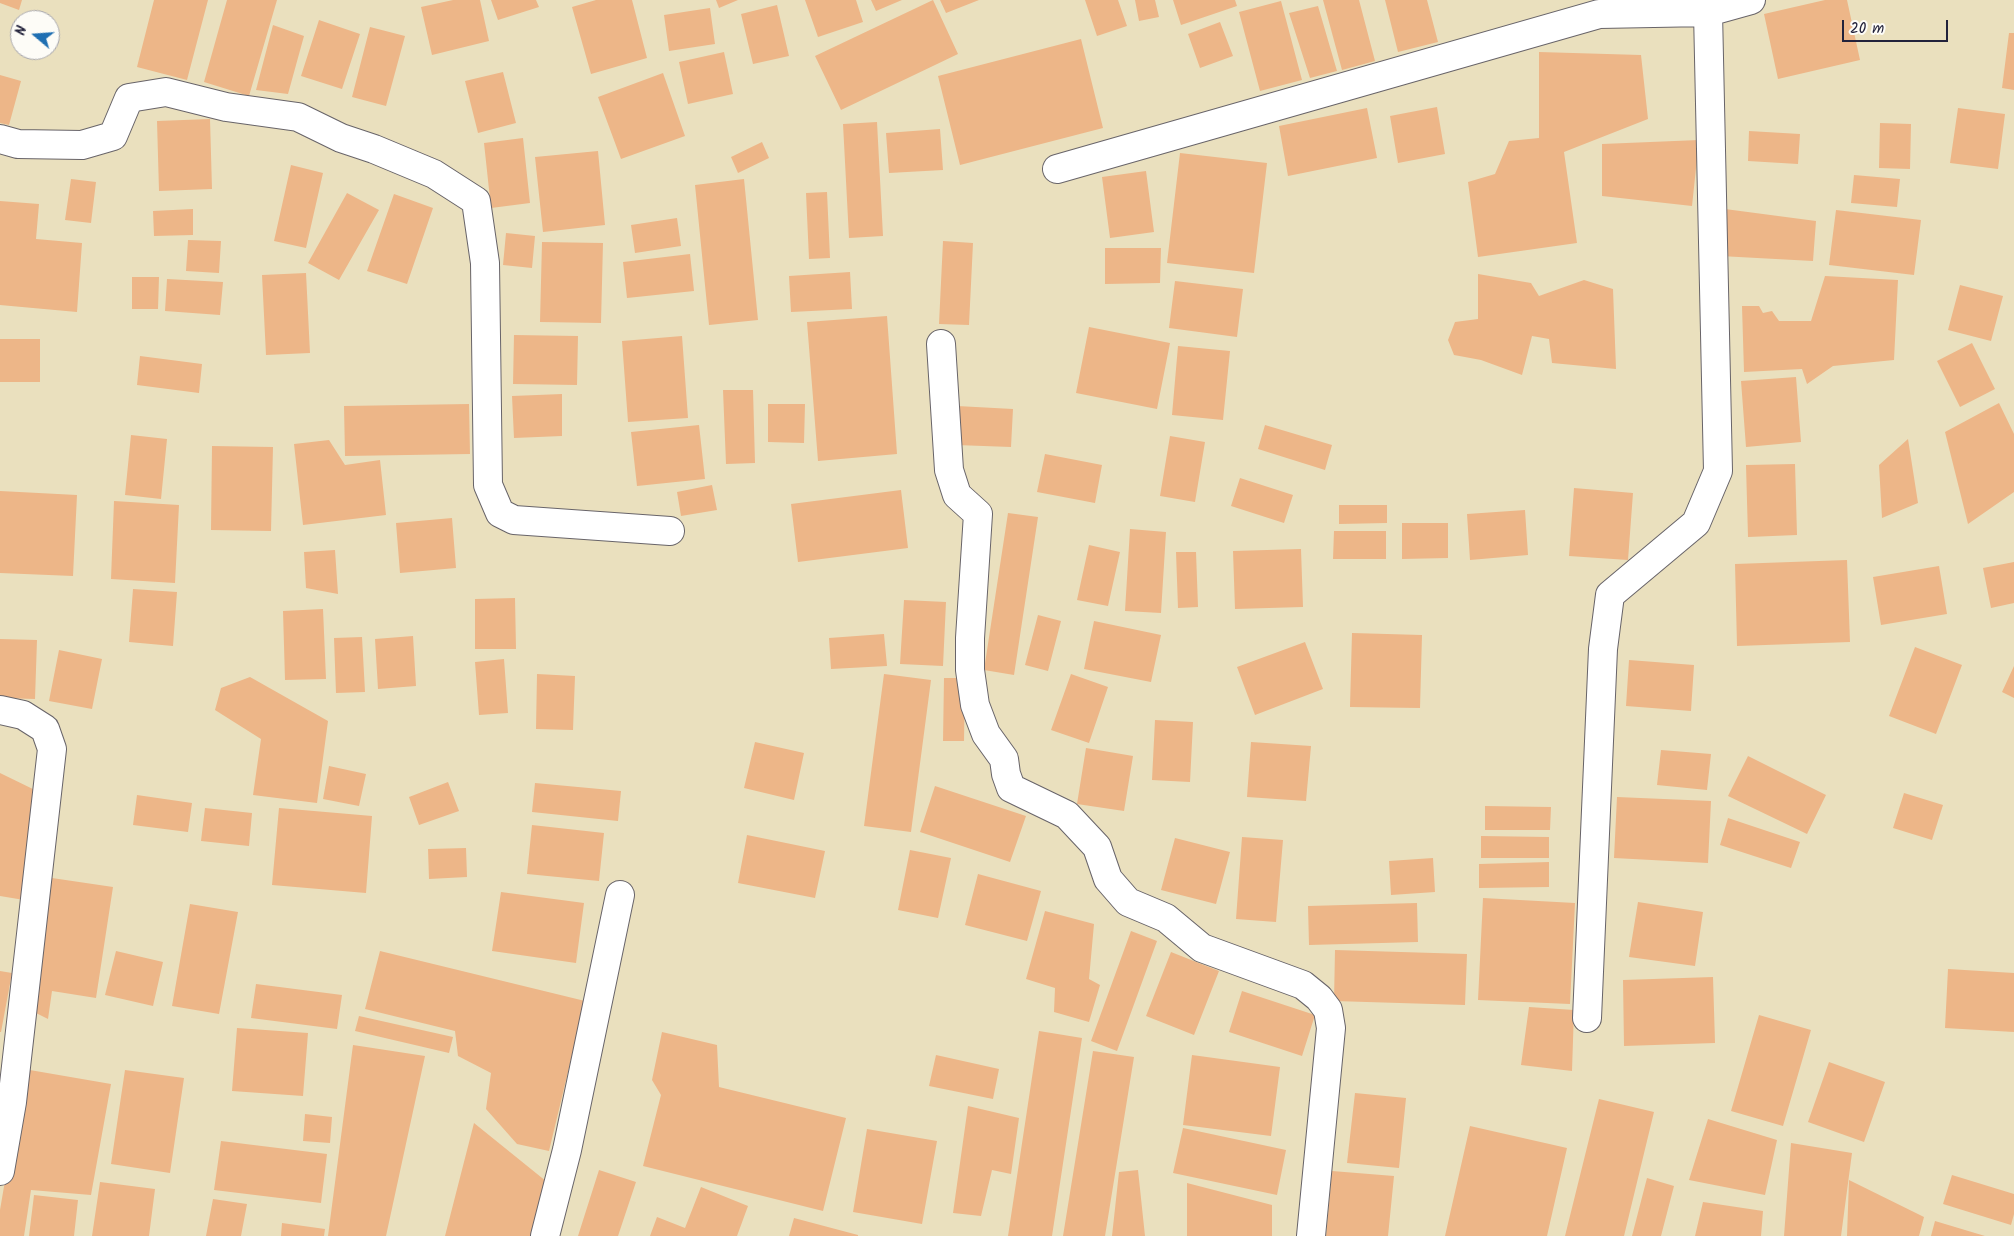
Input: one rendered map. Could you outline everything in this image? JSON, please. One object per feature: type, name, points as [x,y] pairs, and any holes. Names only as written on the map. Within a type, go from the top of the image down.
[{"type":"street","points":[[1056,169],[1599,14],[1708,12],[1751,0]]},
{"type":"street","points":[[1586,1018],[1603,649],[1610,595],[1696,523],[1718,471],[1708,12]]},
{"type":"street","points":[[0,139],[18,144],[82,145],[113,136],[129,98],[166,92],[226,107],[298,117],[340,138],[374,149],[434,174],[476,201],[485,263],[488,485],[500,513],[514,520],[670,532]]},
{"type":"street","points":[[941,344],[949,470],[957,495],[978,514],[970,638],[970,670],[975,705],[986,734],[1004,759],[1006,774],[1011,788],[1067,814],[1097,847],[1108,879],[1128,902],[1166,918],[1202,948],[1303,985],[1319,998],[1328,1010],[1331,1028],[1311,1236]]},
{"type":"street","points":[[0,710],[23,715],[45,730],[52,749],[12,1102],[0,1171]]},
{"type":"street","points":[[545,1236],[567,1150],[620,895]]},
{"type":"building","points":[[0,0],[22,0],[19,10],[0,3]]},
{"type":"building","points":[[154,0],[208,0],[187,80],[137,67]]},
{"type":"building","points":[[227,0],[277,0],[249,96],[204,82]]},
{"type":"building","points":[[453,0],[480,0],[489,41],[432,55],[421,7]]},
{"type":"building","points":[[491,0],[536,0],[539,7],[498,20]]},
{"type":"building","points":[[596,0],[632,0],[647,58],[591,74],[572,7]]},
{"type":"building","points":[[716,0],[738,0],[719,8]]},
{"type":"building","points":[[805,0],[856,0],[863,22],[818,37]]},
{"type":"building","points":[[871,0],[902,0],[876,11]]},
{"type":"building","points":[[933,0],[958,54],[841,110],[815,56]]},
{"type":"building","points":[[940,0],[979,0],[946,13]]},
{"type":"building","points":[[1085,0],[1118,0],[1127,26],[1097,36]]},
{"type":"building","points":[[1135,0],[1155,0],[1159,17],[1139,21]]},
{"type":"building","points":[[1173,0],[1235,0],[1237,6],[1181,25]]},
{"type":"building","points":[[1323,0],[1359,0],[1375,61],[1342,70]]},
{"type":"building","points":[[1385,0],[1427,0],[1438,42],[1398,52]]},
{"type":"building","points":[[1825,0],[1847,0],[1860,60],[1778,79],[1764,14]]},
{"type":"building","points":[[1281,1],[1302,80],[1260,91],[1239,12]]},
{"type":"building","points":[[777,5],[789,56],[753,64],[741,14]]},
{"type":"building","points":[[1318,6],[1337,71],[1310,78],[1289,13]]},
{"type":"building","points":[[710,8],[715,44],[669,51],[664,15]]},
{"type":"building","points":[[319,20],[360,34],[342,89],[301,76]]},
{"type":"building","points":[[1220,22],[1233,56],[1200,68],[1188,34]]},
{"type":"building","points":[[273,25],[304,36],[288,94],[256,90]]},
{"type":"building","points":[[370,27],[405,36],[386,106],[352,97]]},
{"type":"building","points":[[2009,33],[2014,33],[2014,90],[2002,88]]},
{"type":"building","points":[[1081,39],[1103,128],[960,165],[938,76]]},
{"type":"building","points":[[724,52],[733,94],[688,104],[679,62]]},
{"type":"building","points":[[1539,52],[1641,55],[1648,119],[1564,152],[1577,243],[1478,257],[1468,182],[1495,174],[1509,141],[1539,138]]},
{"type":"building","points":[[503,72],[516,123],[478,133],[465,81]]},
{"type":"building","points":[[663,73],[685,136],[621,159],[598,97]]},
{"type":"building","points":[[0,75],[21,81],[9,125],[0,123]]},
{"type":"building","points":[[1437,107],[1445,154],[1398,163],[1390,116]]},
{"type":"building","points":[[1367,108],[1377,158],[1288,176],[1279,126]]},
{"type":"building","points":[[1958,108],[2005,114],[1998,169],[1950,163]]},
{"type":"building","points":[[210,119],[212,189],[159,191],[157,121]]},
{"type":"building","points":[[877,122],[883,236],[849,238],[843,124]]},
{"type":"building","points":[[1880,123],[1911,124],[1910,169],[1879,168]]},
{"type":"building","points":[[940,129],[943,170],[889,173],[886,133]]},
{"type":"building","points":[[1749,131],[1800,134],[1798,164],[1748,161]]},
{"type":"building","points":[[523,138],[530,203],[491,208],[484,143]]},
{"type":"building","points":[[1699,140],[1692,206],[1602,196],[1602,144]]},
{"type":"building","points":[[762,142],[769,158],[738,173],[731,157]]},
{"type":"building","points":[[598,151],[605,225],[543,232],[535,157]]},
{"type":"building","points":[[1180,153],[1267,163],[1254,273],[1167,263]]},
{"type":"building","points":[[291,165],[323,173],[306,248],[274,241]]},
{"type":"building","points":[[1146,171],[1154,232],[1110,238],[1102,177]]},
{"type":"building","points":[[1854,175],[1900,179],[1897,207],[1851,203]]},
{"type":"building","points":[[71,179],[96,182],[91,223],[65,220]]},
{"type":"building","points":[[744,179],[758,320],[709,325],[695,185]]},
{"type":"building","points":[[827,192],[830,258],[809,259],[806,193]]},
{"type":"building","points":[[347,193],[379,210],[339,280],[308,263]]},
{"type":"building","points":[[394,194],[433,208],[407,284],[367,271]]},
{"type":"building","points":[[0,201],[39,204],[36,239],[82,243],[77,312],[0,305]]},
{"type":"building","points":[[193,209],[193,235],[154,236],[153,211]]},
{"type":"building","points":[[1725,209],[1816,221],[1813,261],[1720,256]]},
{"type":"building","points":[[1836,210],[1921,220],[1914,275],[1829,265]]},
{"type":"building","points":[[677,218],[681,246],[635,253],[631,225]]},
{"type":"building","points":[[506,233],[535,236],[532,268],[503,265]]},
{"type":"building","points":[[188,240],[221,241],[219,273],[186,271]]},
{"type":"building","points":[[943,241],[973,243],[969,325],[939,324]]},
{"type":"building","points":[[542,242],[603,243],[601,323],[540,322]]},
{"type":"building","points":[[1105,248],[1161,248],[1160,283],[1105,284]]},
{"type":"building","points":[[690,254],[694,291],[627,298],[623,262]]},
{"type":"building","points":[[850,272],[852,309],[791,312],[789,276]]},
{"type":"building","points":[[306,273],[310,353],[266,355],[262,275]]},
{"type":"building","points":[[1478,274],[1531,283],[1539,296],[1584,280],[1613,289],[1616,369],[1552,363],[1549,339],[1532,336],[1522,375],[1481,360],[1454,355],[1448,340],[1455,322],[1478,319]]},
{"type":"building","points":[[1825,276],[1898,280],[1894,360],[1833,366],[1807,384],[1802,369],[1744,372],[1742,306],[1759,306],[1763,313],[1772,311],[1779,321],[1811,321]]},
{"type":"building","points":[[132,277],[159,277],[158,309],[132,309]]},
{"type":"building","points":[[167,279],[223,282],[220,315],[165,311]]},
{"type":"building","points":[[1175,281],[1243,289],[1237,337],[1169,328]]},
{"type":"building","points":[[1960,285],[2003,296],[1991,341],[1948,330]]},
{"type":"building","points":[[887,316],[897,454],[818,461],[807,322]]},
{"type":"building","points":[[1089,327],[1170,343],[1157,409],[1076,393]]},
{"type":"building","points":[[514,335],[578,336],[577,385],[513,384]]},
{"type":"building","points":[[682,336],[688,418],[628,422],[622,341]]},
{"type":"building","points":[[0,339],[40,339],[40,382],[0,382]]},
{"type":"building","points":[[1972,343],[1995,389],[1960,407],[1937,361]]},
{"type":"building","points":[[1178,346],[1230,351],[1223,420],[1172,415]]},
{"type":"building","points":[[140,356],[202,364],[199,393],[137,385]]},
{"type":"building","points":[[1796,377],[1801,442],[1746,447],[1741,381]]},
{"type":"building","points":[[723,390],[753,390],[755,463],[726,464]]},
{"type":"building","points":[[562,394],[562,436],[514,438],[512,396]]},
{"type":"building","points":[[1999,403],[2014,434],[2014,492],[1968,524],[1945,432]]},
{"type":"building","points":[[469,404],[470,454],[345,456],[344,406]]},
{"type":"building","points":[[768,404],[805,404],[804,443],[768,442]]},
{"type":"building","points":[[957,406],[1013,409],[1011,447],[956,445]]},
{"type":"building","points":[[699,425],[705,479],[637,486],[631,432]]},
{"type":"building","points":[[1265,425],[1332,445],[1325,470],[1258,449]]},
{"type":"building","points":[[131,435],[167,439],[161,499],[125,495]]},
{"type":"building","points":[[1170,436],[1205,442],[1195,502],[1160,496]]},
{"type":"building","points":[[1908,439],[1918,503],[1882,518],[1879,465]]},
{"type":"building","points":[[329,440],[345,465],[380,460],[386,515],[303,525],[294,444]]},
{"type":"building","points":[[212,446],[273,447],[271,531],[211,530]]},
{"type":"building","points":[[1045,454],[1102,465],[1095,503],[1037,492]]},
{"type":"building","points":[[1795,464],[1797,535],[1748,537],[1746,465]]},
{"type":"building","points":[[1240,478],[1293,495],[1284,523],[1231,506]]},
{"type":"building","points":[[712,485],[717,510],[681,516],[677,492]]},
{"type":"building","points":[[1574,488],[1633,493],[1628,560],[1569,556]]},
{"type":"building","points":[[901,490],[908,548],[798,562],[791,504]]},
{"type":"building","points":[[0,491],[77,495],[73,576],[0,573]]},
{"type":"building","points":[[114,501],[179,505],[175,583],[111,579]]},
{"type":"building","points":[[1339,505],[1387,505],[1387,523],[1339,524]]},
{"type":"building","points":[[1525,510],[1528,555],[1470,560],[1467,514]]},
{"type":"building","points":[[1008,513],[1038,517],[1014,675],[984,670]]},
{"type":"building","points":[[452,518],[456,568],[400,573],[396,523]]},
{"type":"building","points":[[1402,523],[1448,523],[1448,558],[1402,559]]},
{"type":"building","points":[[1130,529],[1166,532],[1161,613],[1125,611]]},
{"type":"building","points":[[1334,531],[1386,531],[1386,559],[1333,559]]},
{"type":"building","points":[[1089,545],[1120,552],[1108,606],[1077,600]]},
{"type":"building","points":[[1301,549],[1303,607],[1235,609],[1233,551]]},
{"type":"building","points":[[335,550],[338,594],[306,588],[304,552]]},
{"type":"building","points":[[1176,552],[1196,552],[1198,607],[1178,608]]},
{"type":"building","points":[[1847,560],[1850,642],[1737,646],[1735,564]]},
{"type":"building","points":[[2014,562],[2014,603],[1991,608],[1983,568]]},
{"type":"building","points":[[1939,566],[1947,614],[1881,625],[1873,577]]},
{"type":"building","points":[[133,589],[177,592],[173,646],[129,642]]},
{"type":"building","points":[[515,598],[516,649],[475,649],[475,599]]},
{"type":"building","points":[[904,600],[946,602],[943,666],[900,664]]},
{"type":"building","points":[[323,609],[326,679],[285,680],[283,611]]},
{"type":"building","points":[[1038,615],[1061,621],[1048,671],[1025,665]]},
{"type":"building","points":[[1094,621],[1161,635],[1151,682],[1084,669]]},
{"type":"building","points":[[1352,633],[1422,635],[1420,708],[1350,707]]},
{"type":"building","points":[[884,634],[887,666],[831,669],[829,638]]},
{"type":"building","points":[[413,636],[416,686],[378,689],[375,639]]},
{"type":"building","points":[[362,637],[365,692],[336,693],[334,638]]},
{"type":"building","points":[[0,639],[37,640],[35,699],[0,698]]},
{"type":"building","points":[[1305,642],[1323,689],[1255,715],[1237,667]]},
{"type":"building","points":[[1915,647],[1962,665],[1936,734],[1889,716]]},
{"type":"building","points":[[59,650],[102,659],[92,709],[49,701]]},
{"type":"building","points":[[504,659],[508,713],[479,715],[475,662]]},
{"type":"building","points":[[1629,660],[1694,665],[1691,711],[1626,706]]},
{"type":"building","points":[[2014,666],[2014,698],[2002,692]]},
{"type":"building","points":[[537,674],[575,676],[573,730],[536,729]]},
{"type":"building","points":[[884,674],[931,680],[911,832],[864,826]]},
{"type":"building","points":[[1071,674],[1108,687],[1089,743],[1051,730]]},
{"type":"building","points":[[250,677],[328,721],[317,803],[253,795],[261,739],[215,710],[221,688]]},
{"type":"building","points":[[944,678],[965,678],[964,741],[943,741]]},
{"type":"building","points":[[1155,720],[1193,722],[1190,782],[1152,780]]},
{"type":"building","points":[[755,742],[804,753],[794,800],[744,788]]},
{"type":"building","points":[[1251,742],[1311,746],[1306,801],[1247,797]]},
{"type":"building","points":[[1086,748],[1133,756],[1124,811],[1077,804]]},
{"type":"building","points":[[1661,750],[1711,754],[1707,790],[1657,785]]},
{"type":"building","points":[[1748,756],[1826,795],[1807,834],[1728,796]]},
{"type":"building","points":[[329,766],[366,774],[359,806],[323,799]]},
{"type":"building","points":[[0,773],[39,792],[24,900],[0,896]]},
{"type":"building","points":[[448,782],[459,811],[419,825],[409,797]]},
{"type":"building","points":[[535,783],[621,791],[618,821],[532,812]]},
{"type":"building","points":[[935,786],[1026,816],[1010,862],[920,832]]},
{"type":"building","points":[[1904,793],[1943,805],[1932,840],[1893,828]]},
{"type":"building","points":[[137,795],[192,803],[188,832],[133,825]]},
{"type":"building","points":[[1617,797],[1711,801],[1708,863],[1614,858]]},
{"type":"building","points":[[1485,806],[1551,807],[1550,830],[1485,830]]},
{"type":"building","points":[[205,808],[252,813],[249,846],[201,841]]},
{"type":"building","points":[[279,808],[372,816],[366,893],[272,885]]},
{"type":"building","points":[[1728,818],[1800,842],[1791,868],[1720,845]]},
{"type":"building","points":[[532,825],[604,833],[599,881],[527,874]]},
{"type":"building","points":[[747,835],[825,851],[815,898],[738,883]]},
{"type":"building","points":[[1481,836],[1549,837],[1549,858],[1481,858]]},
{"type":"building","points":[[1242,837],[1283,840],[1276,922],[1236,919]]},
{"type":"building","points":[[1175,838],[1230,852],[1216,904],[1161,890]]},
{"type":"building","points":[[466,848],[467,877],[429,879],[428,849]]},
{"type":"building","points":[[910,850],[951,858],[938,918],[898,910]]},
{"type":"building","points":[[1433,858],[1435,892],[1391,895],[1389,861]]},
{"type":"building","points":[[1549,862],[1549,887],[1479,888],[1479,864]]},
{"type":"building","points":[[978,874],[1041,891],[1027,941],[965,925]]},
{"type":"building","points":[[52,878],[113,887],[96,998],[52,991],[48,1019],[32,1011]]},
{"type":"building","points":[[501,892],[584,903],[576,963],[492,951]]},
{"type":"building","points":[[1483,898],[1575,903],[1570,1004],[1478,1000]]},
{"type":"building","points":[[1638,902],[1703,912],[1695,966],[1629,957]]},
{"type":"building","points":[[1417,903],[1418,942],[1309,945],[1308,906]]},
{"type":"building","points":[[190,904],[238,912],[219,1014],[172,1006]]},
{"type":"building","points":[[1045,911],[1094,924],[1089,979],[1100,985],[1089,1022],[1054,1012],[1055,988],[1026,979]]},
{"type":"building","points":[[1131,931],[1157,941],[1117,1051],[1091,1041]]},
{"type":"building","points":[[1335,950],[1467,954],[1465,1005],[1334,1001]]},
{"type":"building","points":[[116,951],[163,962],[153,1006],[105,995]]},
{"type":"building","points":[[380,951],[585,1001],[549,1151],[517,1144],[486,1109],[491,1073],[458,1056],[455,1031],[365,1009]]},
{"type":"building","points":[[1171,952],[1219,971],[1194,1035],[1146,1016]]},
{"type":"building","points":[[1948,969],[2014,973],[2014,1032],[1945,1028]]},
{"type":"building","points":[[0,971],[12,973],[1,1032],[0,1032]]},
{"type":"building","points":[[1713,977],[1715,1043],[1624,1046],[1623,980]]},
{"type":"building","points":[[256,984],[342,995],[337,1029],[251,1018]]},
{"type":"building","points":[[1242,991],[1315,1015],[1302,1056],[1229,1032]]},
{"type":"building","points":[[1529,1007],[1574,1010],[1572,1071],[1521,1065]]},
{"type":"building","points":[[1759,1015],[1811,1030],[1783,1126],[1731,1111]]},
{"type":"building","points":[[359,1016],[453,1037],[449,1053],[355,1031]]},
{"type":"building","points":[[237,1028],[308,1033],[303,1096],[232,1091]]},
{"type":"building","points":[[1039,1031],[1082,1038],[1052,1236],[1008,1236]]},
{"type":"building","points":[[662,1032],[717,1045],[719,1087],[846,1118],[823,1211],[643,1166],[661,1095],[652,1080]]},
{"type":"building","points":[[353,1045],[425,1056],[386,1236],[328,1236]]},
{"type":"building","points":[[1093,1051],[1134,1057],[1105,1236],[1063,1236]]},
{"type":"building","points":[[936,1055],[999,1069],[993,1099],[929,1086]]},
{"type":"building","points":[[1192,1055],[1280,1067],[1271,1136],[1183,1125]]},
{"type":"building","points":[[1829,1062],[1885,1082],[1864,1142],[1808,1122]]},
{"type":"building","points":[[24,1069],[111,1084],[91,1195],[31,1190],[24,1236],[0,1236],[0,1210]]},
{"type":"building","points":[[125,1070],[184,1078],[170,1173],[111,1164]]},
{"type":"building","points":[[1355,1093],[1406,1098],[1399,1168],[1347,1163]]},
{"type":"building","points":[[1599,1099],[1654,1112],[1624,1236],[1565,1236]]},
{"type":"building","points":[[968,1106],[1019,1118],[1011,1174],[992,1170],[981,1216],[953,1213]]},
{"type":"building","points":[[305,1114],[332,1117],[330,1143],[303,1141]]},
{"type":"building","points":[[1708,1119],[1777,1140],[1765,1195],[1689,1180]]},
{"type":"building","points":[[474,1123],[552,1186],[540,1236],[445,1236]]},
{"type":"building","points":[[1470,1126],[1567,1148],[1547,1236],[1445,1236]]},
{"type":"building","points":[[1183,1128],[1286,1150],[1277,1195],[1173,1173]]},
{"type":"building","points":[[867,1129],[937,1141],[922,1224],[853,1212]]},
{"type":"building","points":[[221,1141],[327,1154],[321,1203],[214,1190]]},
{"type":"building","points":[[1791,1143],[1852,1153],[1841,1236],[1784,1236]]},
{"type":"building","points":[[599,1170],[636,1182],[618,1236],[578,1236]]},
{"type":"building","points":[[1138,1170],[1145,1236],[1112,1236],[1119,1172]]},
{"type":"building","points":[[1332,1171],[1394,1176],[1388,1236],[1326,1236]]},
{"type":"building","points":[[1952,1175],[2014,1194],[2014,1214],[2011,1225],[1943,1204]]},
{"type":"building","points":[[1647,1178],[1674,1186],[1661,1236],[1632,1236]]},
{"type":"building","points":[[1849,1180],[1924,1217],[1919,1236],[1847,1236]]},
{"type":"building","points":[[100,1182],[155,1189],[149,1236],[92,1236]]},
{"type":"building","points":[[1187,1183],[1272,1205],[1272,1236],[1187,1236]]},
{"type":"building","points":[[701,1187],[748,1206],[737,1236],[650,1236],[657,1217],[685,1228]]},
{"type":"building","points":[[34,1195],[78,1200],[74,1236],[29,1236]]},
{"type":"building","points":[[213,1199],[247,1204],[241,1236],[206,1236]]},
{"type":"building","points":[[1703,1202],[1763,1211],[1761,1236],[1695,1236]]},
{"type":"building","points":[[794,1218],[858,1235],[858,1236],[789,1236]]},
{"type":"building","points":[[1935,1221],[1985,1236],[1931,1236]]},
{"type":"building","points":[[282,1223],[325,1229],[324,1236],[281,1236]]}]
